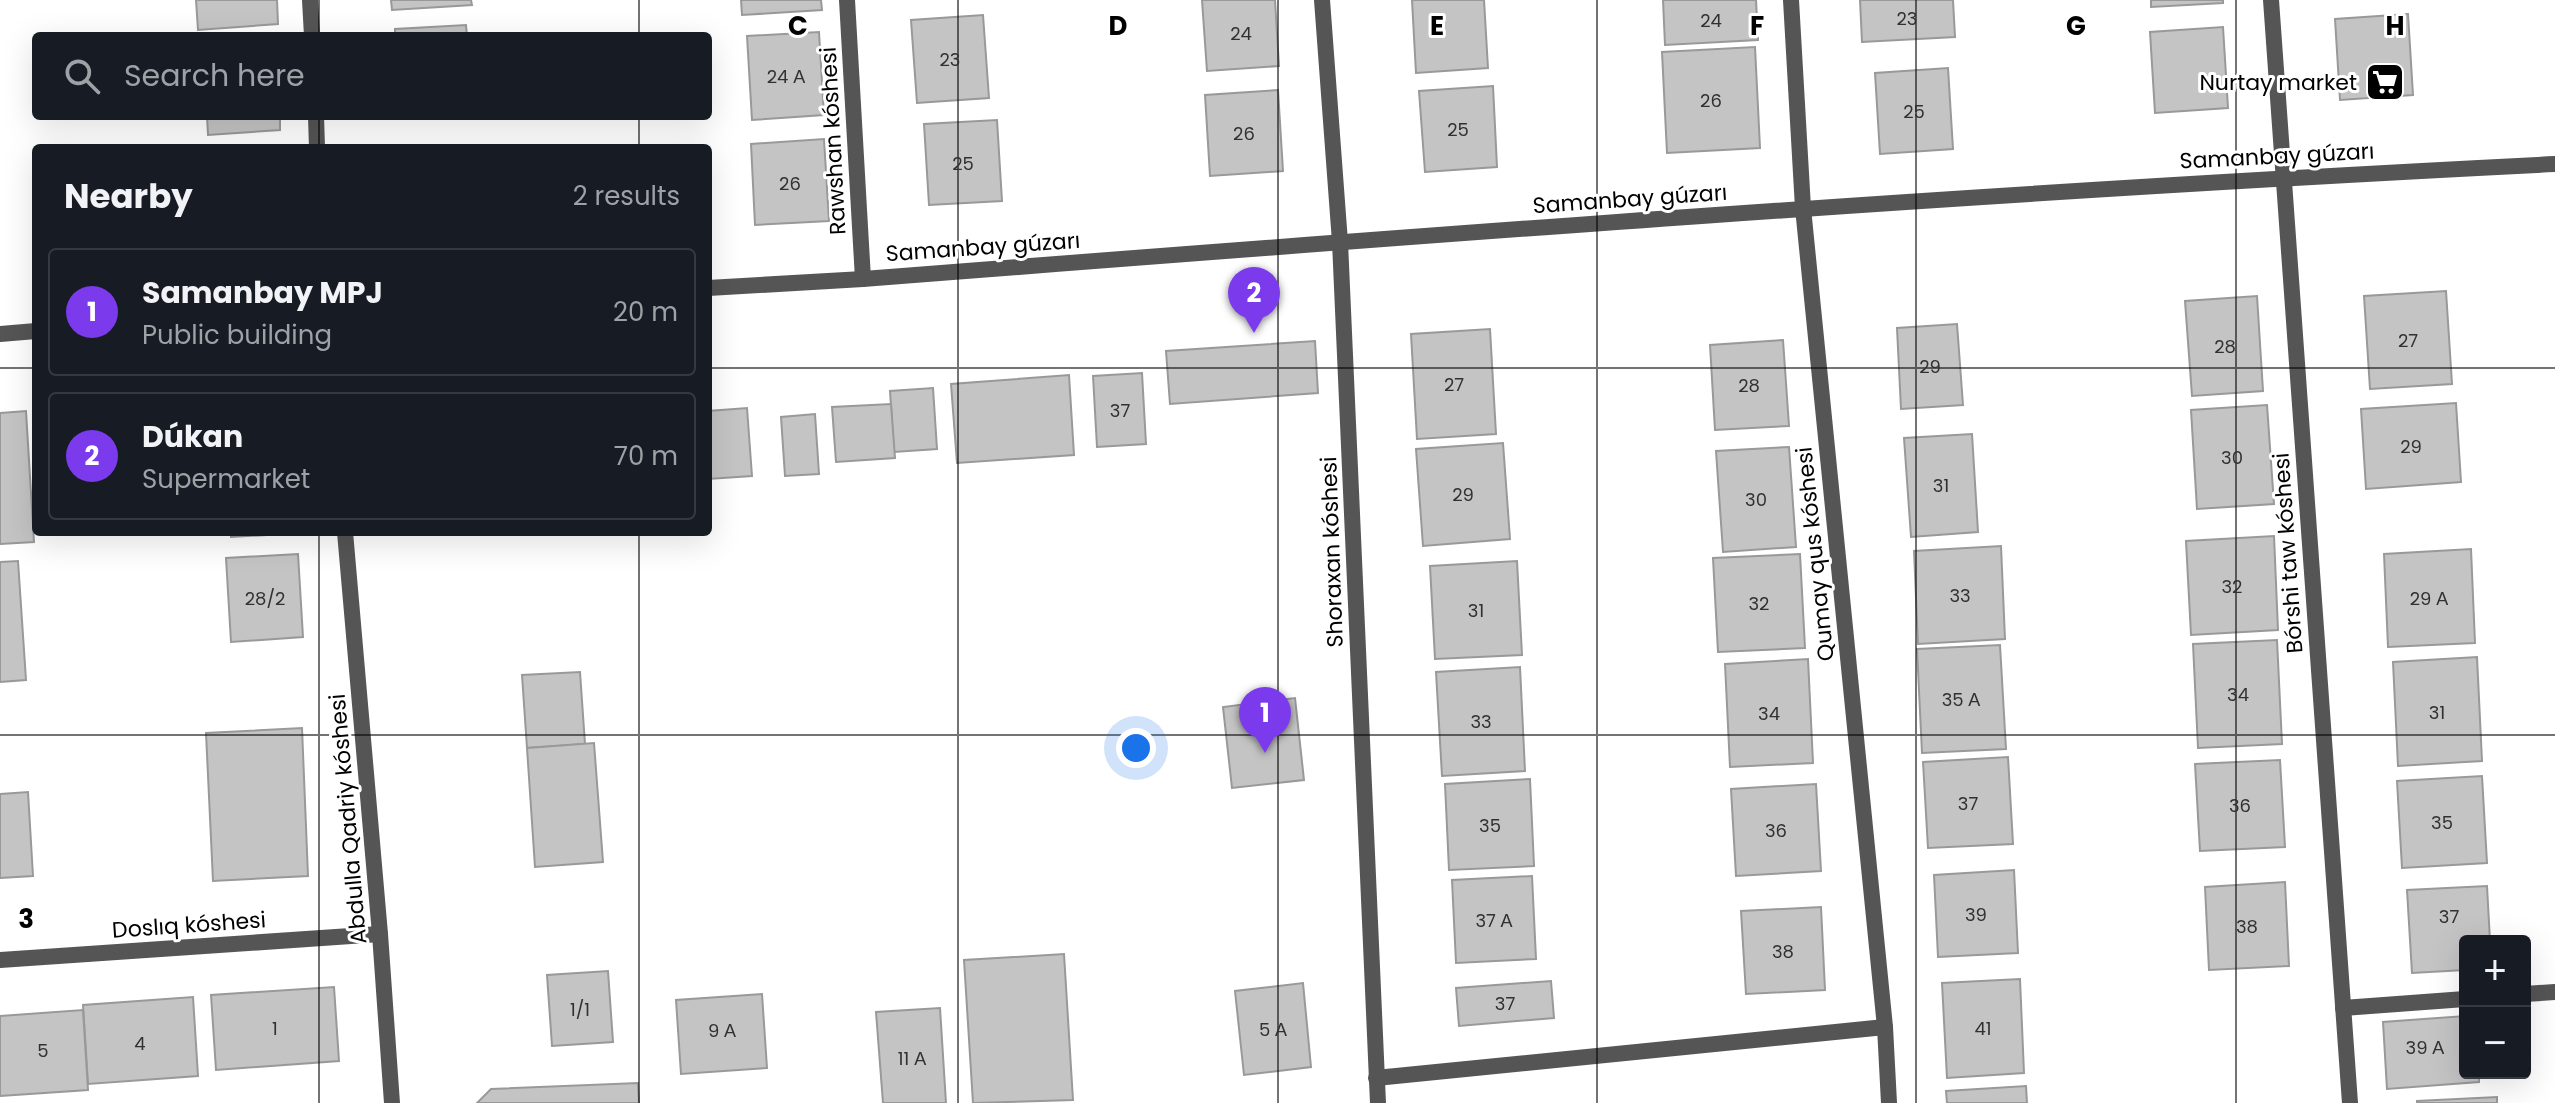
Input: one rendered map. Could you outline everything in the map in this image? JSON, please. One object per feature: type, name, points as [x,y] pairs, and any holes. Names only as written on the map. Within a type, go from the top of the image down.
[{"type":"street","points":[[310,0],[312,32]]},
{"type":"street","name":"Rawshan kóshesi","points":[[847,0],[863,279]]},
{"type":"street","name":"Shoraxan kóshesi","points":[[1322,0],[1340,242],[1378,1103]]},
{"type":"street","name":"Qumay qus kóshesi","points":[[1791,0],[1803,208],[1885,1027],[1889,1103]]},
{"type":"street","name":"Bórshi taw kóshesi","points":[[2271,0],[2350,1103]]},
{"type":"street","points":[[316,120],[317,144]]},
{"type":"street","name":"Samanbay gúzarı","points":[[712,288],[1803,208],[2284,177],[2555,164]]},
{"type":"street","points":[[0,334],[32,331]]},
{"type":"street","name":"Abdulla Qadriy kóshesi","points":[[345,536],[392,1103]]},
{"type":"street","name":"Doslıq kóshesi","points":[[0,960],[380,934]]},
{"type":"street","points":[[2531,994],[2555,992]]},
{"type":"street","points":[[2343,1008],[2459,999]]},
{"type":"street","points":[[1376,1078],[1885,1027]]},
{"type":"building","points":[[196,0],[277,0],[278,24],[198,30]]},
{"type":"building","points":[[391,0],[471,0],[472,5],[392,10]]},
{"type":"building","points":[[741,0],[821,0],[822,10],[742,15]]},
{"type":"building","points":[[1202,0],[1275,0],[1279,66],[1207,71]]},
{"type":"building","points":[[1412,0],[1484,0],[1488,68],[1416,73]]},
{"type":"building","points":[[1663,0],[1756,0],[1758,40],[1665,45]]},
{"type":"building","points":[[1860,0],[1953,0],[1955,37],[1862,42]]},
{"type":"building","points":[[2151,0],[2223,0],[2223,3],[2151,7]]},
{"type":"building","points":[[2408,14],[2413,95],[2340,100],[2335,19]]},
{"type":"building","points":[[983,15],[989,98],[917,103],[911,20]]},
{"type":"building","points":[[466,25],[467,32],[395,32],[395,29]]},
{"type":"building","points":[[2223,27],[2228,108],[2155,113],[2150,32]]},
{"type":"building","points":[[819,32],[824,115],[752,120],[747,36]]},
{"type":"building","points":[[1755,47],[1760,148],[1667,153],[1662,52]]},
{"type":"building","points":[[1948,68],[1953,149],[1880,154],[1875,73]]},
{"type":"building","points":[[1493,86],[1497,167],[1425,172],[1419,91]]},
{"type":"building","points":[[1278,90],[1283,171],[1210,176],[1205,95]]},
{"type":"building","points":[[207,120],[280,120],[280,130],[208,135]]},
{"type":"building","points":[[997,120],[1002,201],[929,205],[924,124]]},
{"type":"building","points":[[824,139],[829,221],[755,225],[751,144]]},
{"type":"building","points":[[2446,291],[2452,384],[2370,389],[2364,296]]},
{"type":"building","points":[[2257,296],[2263,391],[2192,396],[2185,301]]},
{"type":"building","points":[[1957,324],[1963,405],[1901,409],[1897,328]]},
{"type":"building","points":[[1490,329],[1496,434],[1417,439],[1411,334]]},
{"type":"building","points":[[1783,340],[1789,426],[1715,430],[1710,345]]},
{"type":"building","points":[[1315,341],[1318,393],[1170,404],[1166,351]]},
{"type":"building","points":[[1142,373],[1146,444],[1097,447],[1093,376]]},
{"type":"building","points":[[1069,375],[1074,455],[957,463],[951,384]]},
{"type":"building","points":[[933,388],[937,449],[894,452],[890,391]]},
{"type":"building","points":[[2456,403],[2461,482],[2366,489],[2361,409]]},
{"type":"building","points":[[891,404],[895,458],[836,462],[832,407]]},
{"type":"building","points":[[2267,405],[2274,504],[2197,509],[2191,410]]},
{"type":"building","points":[[747,408],[752,476],[712,479],[712,411]]},
{"type":"building","points":[[26,411],[34,542],[0,544],[0,413]]},
{"type":"building","points":[[815,414],[819,474],[785,476],[781,417]]},
{"type":"building","points":[[1972,434],[1978,532],[1911,537],[1904,438]]},
{"type":"building","points":[[1503,443],[1510,539],[1423,546],[1416,449]]},
{"type":"building","points":[[1789,447],[1796,547],[1723,552],[1716,451]]},
{"type":"building","points":[[2274,536],[2278,630],[2191,635],[2186,541]]},
{"type":"building","points":[[2001,546],[2005,639],[1918,644],[1914,551]]},
{"type":"building","points":[[2471,549],[2475,643],[2388,647],[2384,554]]},
{"type":"building","points":[[298,554],[303,637],[231,642],[226,558]]},
{"type":"building","points":[[1800,554],[1805,648],[1718,652],[1713,558]]},
{"type":"building","points":[[18,561],[26,680],[0,682],[0,562]]},
{"type":"building","points":[[1517,561],[1522,655],[1435,659],[1430,566]]},
{"type":"building","points":[[2277,640],[2282,744],[2198,748],[2193,644]]},
{"type":"building","points":[[2000,645],[2006,749],[1922,753],[1917,649]]},
{"type":"building","points":[[2477,657],[2482,761],[2398,766],[2393,662]]},
{"type":"building","points":[[1808,659],[1813,763],[1730,767],[1725,664]]},
{"type":"building","points":[[1520,667],[1525,771],[1442,776],[1436,672]]},
{"type":"building","points":[[580,672],[585,744],[527,748],[522,675]]},
{"type":"building","points":[[1295,698],[1304,780],[1232,788],[1223,707]]},
{"type":"building","points":[[302,728],[308,876],[213,881],[206,733]]},
{"type":"building","points":[[594,743],[603,862],[535,867],[527,748]]},
{"type":"building","points":[[2008,757],[2013,844],[1928,848],[1923,762]]},
{"type":"building","points":[[2280,760],[2285,847],[2200,851],[2195,764]]},
{"type":"building","points":[[2482,776],[2487,863],[2402,868],[2397,781]]},
{"type":"building","points":[[1530,779],[1534,866],[1449,870],[1445,784]]},
{"type":"building","points":[[1816,784],[1821,871],[1736,876],[1731,789]]},
{"type":"building","points":[[28,792],[33,876],[0,878],[0,794]]},
{"type":"building","points":[[2014,870],[2018,953],[1938,957],[1934,875]]},
{"type":"building","points":[[1532,876],[1536,959],[1456,963],[1452,880]]},
{"type":"building","points":[[2285,882],[2289,966],[2209,970],[2205,887]]},
{"type":"building","points":[[2487,886],[2490,935],[2459,935],[2459,970],[2412,973],[2407,890]]},
{"type":"building","points":[[1821,907],[1825,990],[1746,994],[1741,911]]},
{"type":"building","points":[[1064,954],[1073,1100],[973,1103],[964,960]]},
{"type":"building","points":[[608,971],[613,1042],[552,1046],[547,975]]},
{"type":"building","points":[[2020,979],[2024,1073],[1947,1078],[1942,983]]},
{"type":"building","points":[[1551,981],[1554,1018],[1459,1026],[1456,988]]},
{"type":"building","points":[[1303,983],[1311,1067],[1244,1075],[1235,991]]},
{"type":"building","points":[[334,987],[339,1061],[216,1070],[211,995]]},
{"type":"building","points":[[762,994],[767,1068],[681,1074],[676,1000]]},
{"type":"building","points":[[193,997],[198,1076],[88,1084],[83,1005]]},
{"type":"building","points":[[940,1008],[946,1103],[883,1103],[876,1012]]},
{"type":"building","points":[[83,1010],[88,1090],[0,1096],[0,1016]]},
{"type":"building","points":[[2459,1016],[2459,1079],[2479,1079],[2479,1082],[2387,1089],[2383,1022]]},
{"type":"building","points":[[638,1083],[639,1103],[477,1103],[491,1089]]},
{"type":"building","points":[[2026,1086],[2027,1103],[1947,1103],[1946,1091]]},
{"type":"building","points":[[2497,1097],[2497,1103],[2417,1103],[2417,1101]]},
{"type":"place","name":"Nurtay market","points":[[2385,82]]},
{"type":"place","name":"Dúkan","points":[[1254,333]]},
{"type":"place","name":"Samanbay MPJ","points":[[1265,753]]}]
